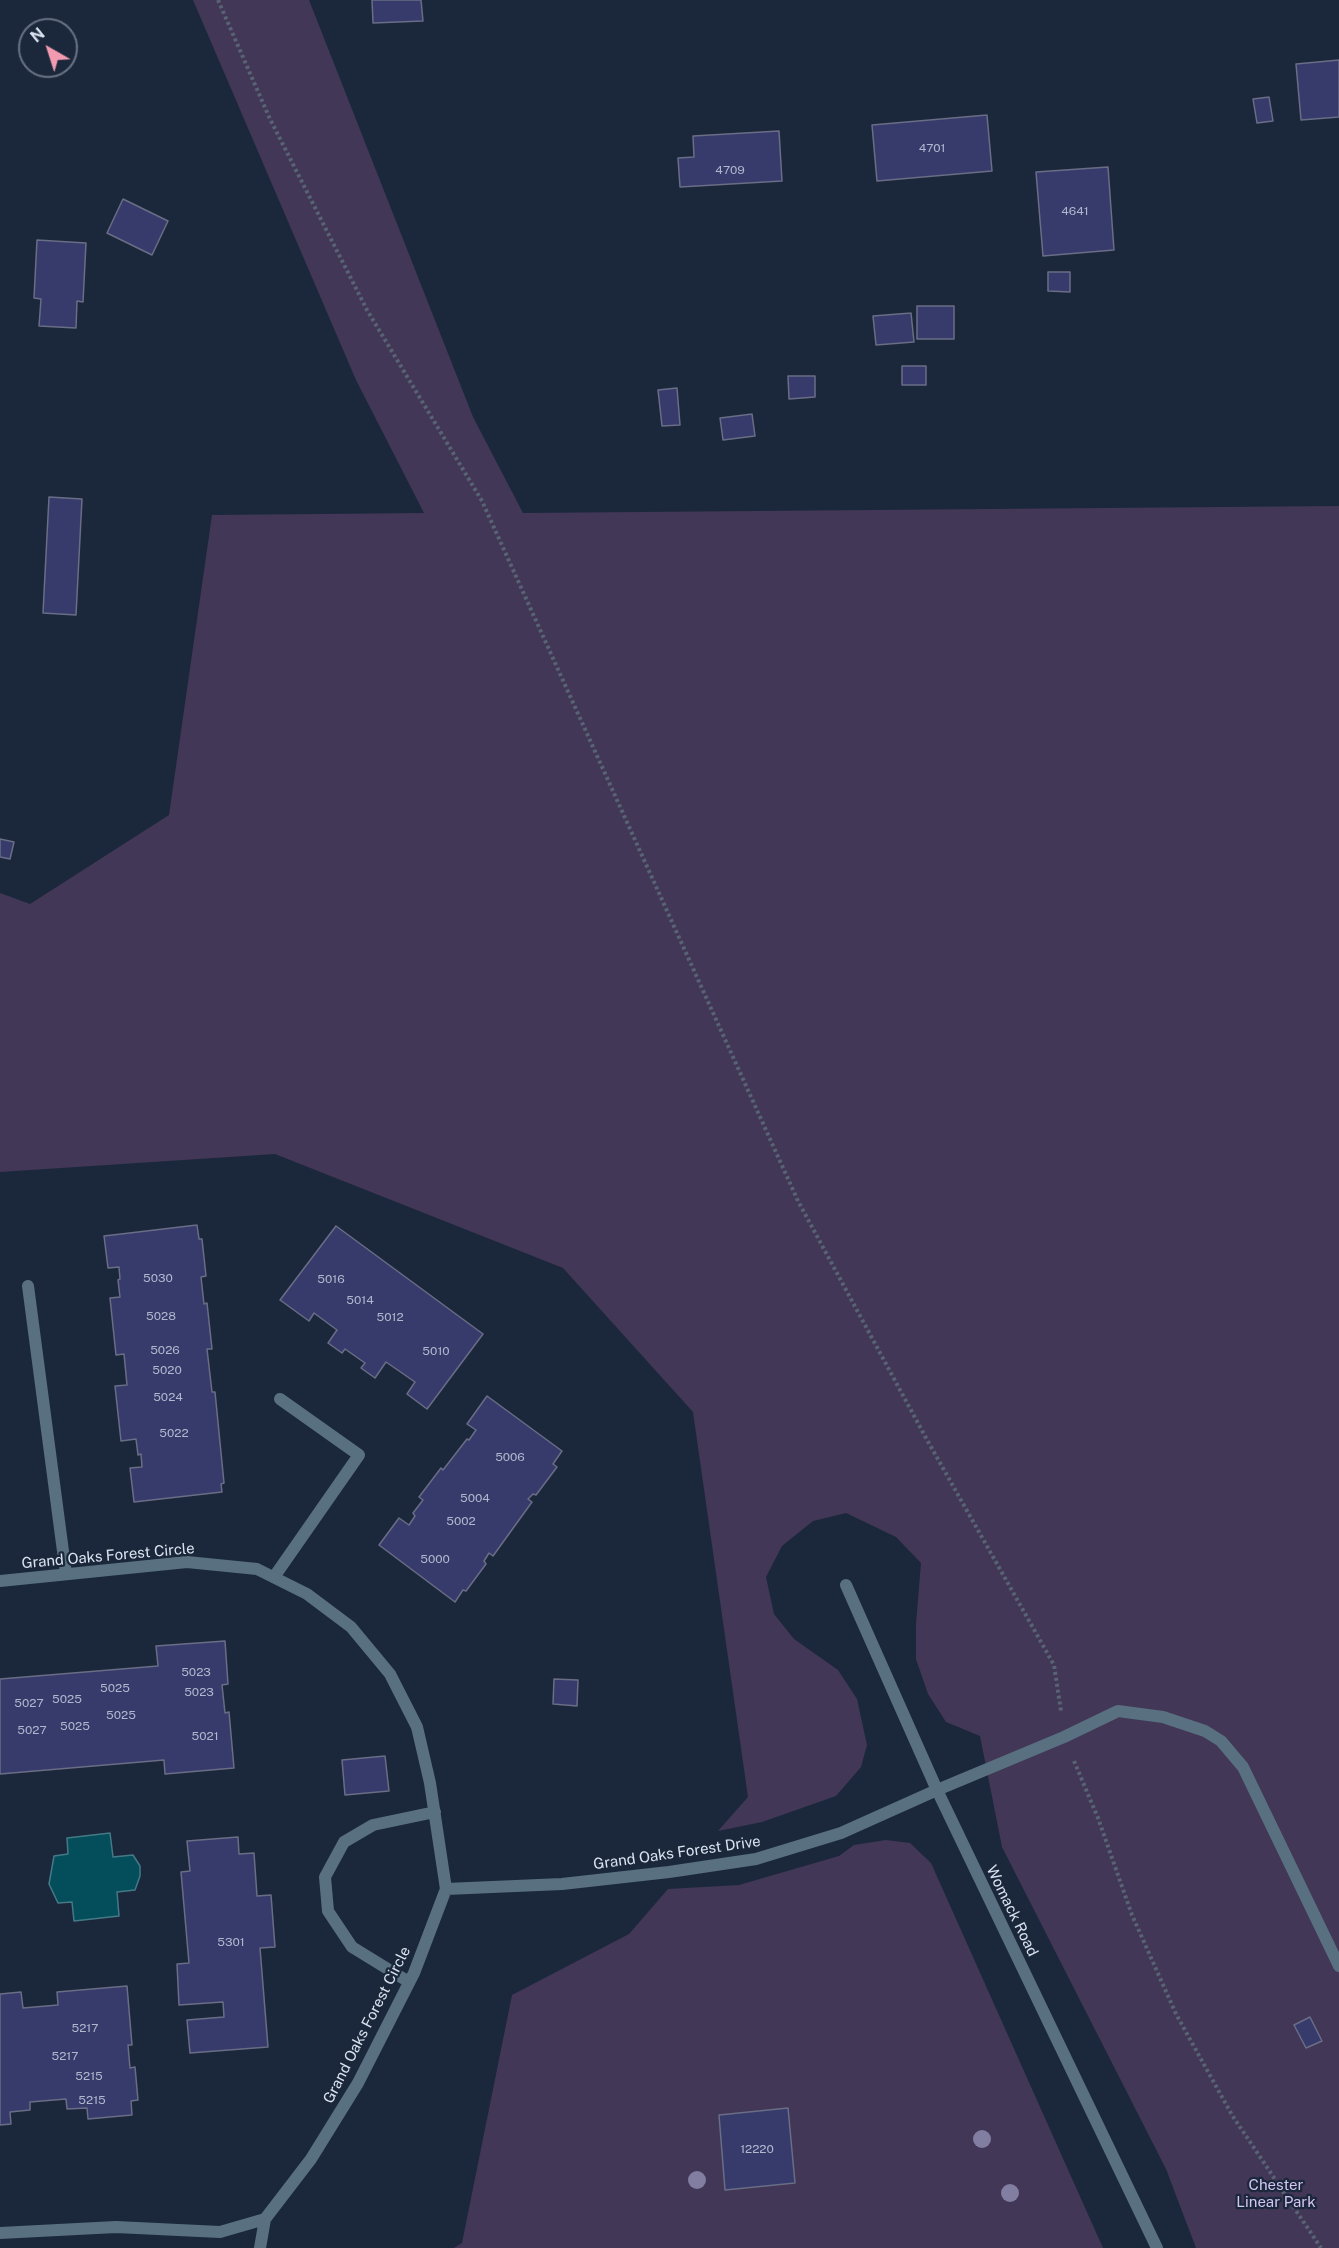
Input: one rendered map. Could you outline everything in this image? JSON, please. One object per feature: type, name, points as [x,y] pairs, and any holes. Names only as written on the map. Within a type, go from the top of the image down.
[{"type":"street","points":[[28,1286],[66,1574]]},
{"type":"street","points":[[274,1577],[359,1455],[280,1399]]},
{"type":"street","name":"Grand Oaks Forest Circle","points":[[0,1581],[187,1562],[257,1569],[307,1594],[351,1627],[390,1674],[420,1733],[435,1812],[446,1889],[409,1982],[346,2102],[311,2159],[265,2219]]},
{"type":"street","name":"Womack Road","points":[[846,1585],[937,1790],[1157,2248]]},
{"type":"street","name":"Grand Oaks Forest Drive","points":[[446,1889],[562,1884],[756,1859],[841,1833],[1118,1712],[1162,1717],[1205,1731],[1221,1741],[1243,1767],[1339,1966]]},
{"type":"street","points":[[409,1982],[352,1947],[328,1911],[325,1877],[344,1842],[373,1825],[435,1812]]},
{"type":"street","points":[[0,2233],[116,2228],[220,2232],[265,2219],[260,2248]]},
{"type":"path","points":[[218,0],[270,119],[367,310],[482,501],[798,1201],[926,1438],[1054,1665],[1064,1737],[1098,1818],[1132,1915],[1176,2014],[1232,2115],[1321,2248]]},
{"type":"green space","name":"Chester Linear Park","points":[[193,0],[309,0],[473,417],[523,513],[1339,506],[1339,2248],[1196,2248],[1166,2169],[1002,1847],[980,1736],[946,1722],[928,1694],[916,1659],[916,1624],[921,1563],[896,1537],[846,1513],[813,1521],[782,1546],[766,1577],[774,1614],[794,1639],[838,1670],[857,1699],[867,1745],[861,1767],[836,1796],[762,1822],[718,1831],[748,1797],[693,1412],[563,1268],[275,1154],[0,1172],[0,893],[30,904],[169,815],[212,515],[424,513],[356,380]]},
{"type":"green space","points":[[886,1840],[910,1843],[931,1863],[1103,2248],[454,2248],[462,2243],[512,1995],[629,1934],[668,1889],[739,1885],[839,1856],[854,1845]]},
{"type":"shaded area","points":[[110,1833],[113,1857],[133,1855],[140,1866],[140,1876],[135,1890],[117,1892],[119,1916],[74,1921],[72,1902],[58,1903],[49,1884],[54,1856],[68,1854],[67,1838]]},
{"type":"building","points":[[372,0],[421,0],[423,21],[373,23]]},
{"type":"building","points":[[1339,60],[1339,117],[1301,120],[1296,64]]},
{"type":"building","points":[[1269,97],[1273,121],[1257,123],[1253,99]]},
{"type":"building","points":[[987,115],[992,171],[877,181],[872,125]]},
{"type":"building","points":[[779,131],[782,181],[680,187],[678,158],[694,157],[693,136]]},
{"type":"building","points":[[1108,167],[1114,250],[1043,256],[1036,172]]},
{"type":"building","points":[[123,199],[168,221],[152,255],[107,233]]},
{"type":"building","points":[[37,240],[86,243],[83,302],[77,301],[76,328],[39,326],[41,299],[34,298]]},
{"type":"building","points":[[1048,272],[1070,272],[1070,292],[1048,291]]},
{"type":"building","points":[[917,306],[954,306],[954,339],[917,339]]},
{"type":"building","points":[[911,313],[914,342],[876,345],[873,316]]},
{"type":"building","points":[[902,366],[926,366],[926,385],[902,385]]},
{"type":"building","points":[[788,376],[815,376],[815,397],[789,399]]},
{"type":"building","points":[[677,388],[680,425],[662,426],[658,390]]},
{"type":"building","points":[[752,414],[755,436],[723,440],[720,418]]},
{"type":"building","points":[[49,497],[82,499],[76,615],[43,613]]},
{"type":"building","points":[[0,839],[14,842],[10,859],[0,857]]},
{"type":"building","points":[[197,1225],[199,1239],[202,1239],[206,1276],[201,1277],[204,1304],[207,1303],[212,1349],[207,1349],[212,1392],[215,1392],[224,1483],[221,1484],[222,1492],[134,1502],[130,1468],[142,1467],[141,1454],[138,1455],[136,1439],[121,1441],[115,1386],[127,1385],[124,1354],[116,1355],[110,1298],[120,1297],[118,1280],[120,1279],[119,1267],[108,1268],[104,1236]]},
{"type":"building","points":[[336,1226],[483,1334],[427,1409],[407,1394],[415,1382],[386,1362],[375,1378],[361,1368],[365,1363],[345,1349],[342,1353],[328,1343],[337,1330],[314,1313],[309,1321],[280,1300]]},
{"type":"building","points":[[487,1396],[562,1451],[553,1464],[557,1467],[536,1495],[533,1494],[528,1499],[532,1502],[493,1556],[489,1553],[484,1561],[486,1564],[455,1602],[379,1545],[399,1518],[409,1525],[415,1516],[413,1513],[423,1500],[419,1497],[441,1468],[443,1470],[476,1430],[467,1424]]},
{"type":"building","points":[[225,1641],[228,1684],[222,1685],[225,1713],[229,1712],[234,1768],[165,1774],[164,1760],[0,1774],[0,1679],[158,1666],[156,1646]]},
{"type":"building","points":[[554,1679],[578,1680],[577,1706],[553,1704]]},
{"type":"building","points":[[385,1756],[389,1791],[345,1795],[342,1760]]},
{"type":"building","points":[[238,1837],[239,1854],[254,1853],[257,1896],[271,1895],[275,1947],[260,1948],[268,2047],[190,2053],[187,2020],[224,2017],[223,2002],[179,2005],[177,1964],[189,1963],[181,1872],[190,1871],[187,1841]]},
{"type":"building","points":[[127,1986],[132,2045],[128,2045],[130,2068],[135,2067],[138,2100],[131,2101],[132,2115],[88,2119],[87,2108],[67,2109],[66,2099],[30,2102],[30,2110],[10,2112],[11,2124],[0,2125],[0,1994],[21,1992],[23,2008],[58,2005],[57,1992]]},
{"type":"building","points":[[1310,2017],[1322,2041],[1306,2048],[1294,2025]]},
{"type":"building","points":[[788,2108],[795,2183],[725,2190],[719,2115]]}]
